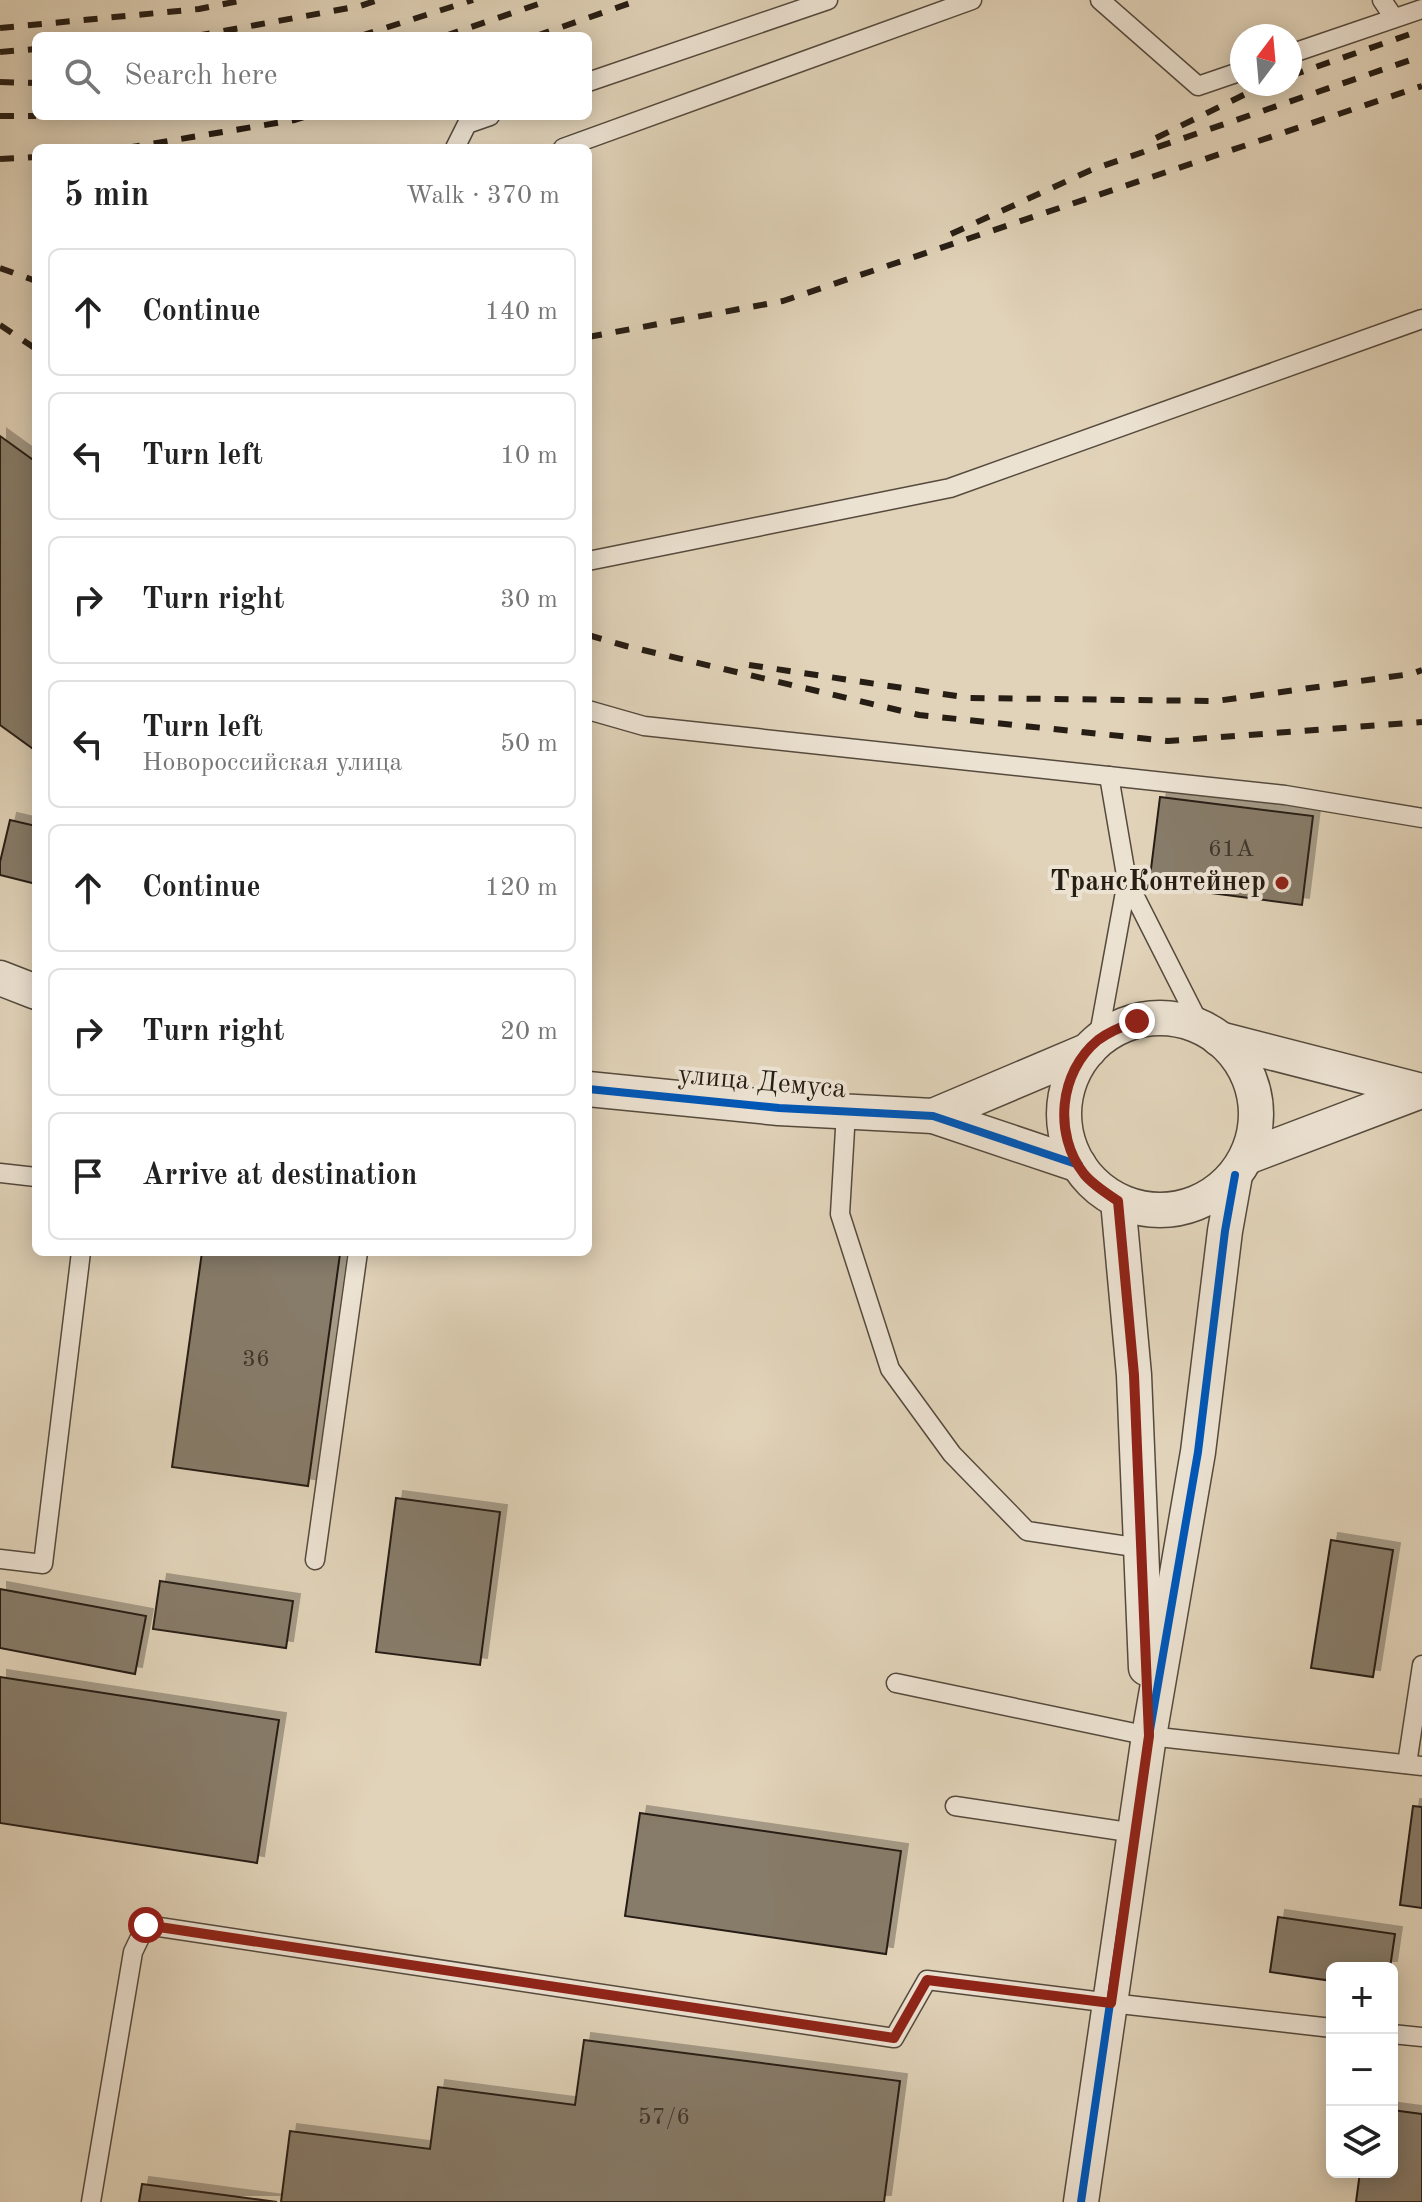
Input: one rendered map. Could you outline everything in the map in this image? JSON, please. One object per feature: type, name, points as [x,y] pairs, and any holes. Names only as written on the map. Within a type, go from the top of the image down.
[{"type":"street","points":[[0,978],[32,990]]},
{"type":"street","points":[[1159,1018],[1180,1020],[1210,1033],[1422,1091],[1241,1166],[1219,1190],[1201,1201],[1159,1211],[1118,1201],[1085,1174],[1066,1136],[1063,1115],[1072,1074],[1093,1045],[1116,1028],[1159,1018]]},
{"type":"street","points":[[1081,2202],[1149,1736],[1198,1452],[1225,1231],[1241,1166],[1254,1136],[1254,1093],[1247,1072],[1235,1054],[1210,1033]]},
{"type":"street","points":[[933,1116],[1093,1045]]},
{"type":"street","name":"улица Демуса","points":[[592,1089],[779,1108],[933,1116]]},
{"type":"street","points":[[933,1116],[1079,1165]]},
{"type":"street","points":[[1118,1201],[1134,1375],[1149,1736]]},
{"type":"lane","points":[[592,81],[828,0]]},
{"type":"lane","points":[[574,144],[972,0]]},
{"type":"lane","points":[[1100,0],[1198,86],[1230,75]]},
{"type":"lane","points":[[1382,0],[1394,18]]},
{"type":"lane","points":[[1302,50],[1422,9]]},
{"type":"lane","points":[[457,144],[467,124],[478,120]]},
{"type":"lane","points":[[592,560],[950,488],[1422,319]]},
{"type":"lane","points":[[592,711],[644,726],[1285,795],[1422,818]]},
{"type":"lane","points":[[1109,776],[1127,881],[1210,1033]]},
{"type":"lane","points":[[1093,1045],[1127,881]]},
{"type":"lane","points":[[846,1112],[840,1214],[890,1369],[952,1454],[1027,1531],[1141,1548]]},
{"type":"lane","points":[[0,1173],[32,1177]]},
{"type":"lane","points":[[0,1559],[43,1564],[81,1256]]},
{"type":"lane","points":[[315,1560],[357,1256]]},
{"type":"lane","points":[[896,1683],[1149,1736],[1414,1765],[1422,1665]]},
{"type":"lane","points":[[955,1806],[1135,1833]]},
{"type":"lane","points":[[91,2202],[133,1952],[146,1925],[894,2038],[927,1980],[1326,2027]]},
{"type":"lane","points":[[1398,2035],[1422,2037]]},
{"type":"building","points":[[0,436],[32,459],[32,748],[0,725]]},
{"type":"building","points":[[1160,797],[1313,816],[1302,905],[1149,885]]},
{"type":"building","points":[[10,820],[32,825],[32,883],[0,875]]},
{"type":"building","points":[[201,1256],[340,1256],[308,1486],[172,1467]]},
{"type":"building","points":[[396,1498],[500,1512],[480,1665],[376,1652]]},
{"type":"building","points":[[1331,1540],[1393,1550],[1373,1677],[1311,1668]]},
{"type":"building","points":[[160,1581],[293,1601],[286,1648],[153,1629]]},
{"type":"building","points":[[0,1589],[146,1616],[135,1674],[0,1648]]},
{"type":"building","points":[[0,1677],[279,1720],[257,1863],[0,1823]]},
{"type":"building","points":[[1413,1806],[1422,1807],[1422,1908],[1400,1905]]},
{"type":"building","points":[[640,1813],[901,1851],[886,1954],[625,1916]]},
{"type":"building","points":[[1278,1917],[1395,1934],[1391,1962],[1326,1962],[1326,1980],[1270,1972]]},
{"type":"building","points":[[584,2040],[900,2081],[884,2202],[281,2202],[290,2131],[430,2149],[438,2087],[575,2105]]},
{"type":"building","points":[[1398,2111],[1422,2114],[1422,2202],[1356,2202],[1359,2178],[1398,2178]]},
{"type":"building","points":[[142,2184],[277,2202],[139,2202]]},
{"type":"railway","points":[[0,28],[199,9],[244,0]]},
{"type":"railway","points":[[218,32],[378,0]]},
{"type":"railway","points":[[373,32],[473,0]]},
{"type":"railway","points":[[457,32],[550,0]]},
{"type":"railway","points":[[547,32],[639,0]]},
{"type":"railway","points":[[1302,72],[1422,30]]},
{"type":"railway","points":[[0,52],[32,49]]},
{"type":"railway","points":[[951,234],[1091,170],[1422,56]]},
{"type":"railway","points":[[0,82],[32,83]]},
{"type":"railway","points":[[592,336],[783,301],[1422,86]]},
{"type":"railway","points":[[1156,138],[1242,96]]},
{"type":"railway","points":[[0,116],[32,116]]},
{"type":"railway","points":[[150,144],[295,120]]},
{"type":"railway","points":[[0,159],[32,157]]},
{"type":"railway","points":[[0,268],[32,280]]},
{"type":"railway","points":[[0,325],[32,346]]},
{"type":"railway","points":[[592,636],[919,715],[1168,741],[1422,722]]},
{"type":"railway","points":[[749,665],[970,698],[1216,701],[1422,670]]},
{"type":"cycle path","points":[[592,1089],[779,1108],[933,1116],[1079,1165]]},
{"type":"cycle path","points":[[1081,2202],[1149,1736],[1198,1452],[1225,1231],[1235,1175]]},
{"type":"place","name":"ТрансКонтейнер","points":[[1282,883]]},
{"type":"route","points":[[146,1925],[894,2038],[927,1980],[1111,2003],[1149,1736],[1134,1375],[1118,1201],[1100,1189],[1073,1156],[1063,1115],[1072,1074],[1083,1056],[1098,1040],[1116,1028],[1137,1021]]}]
